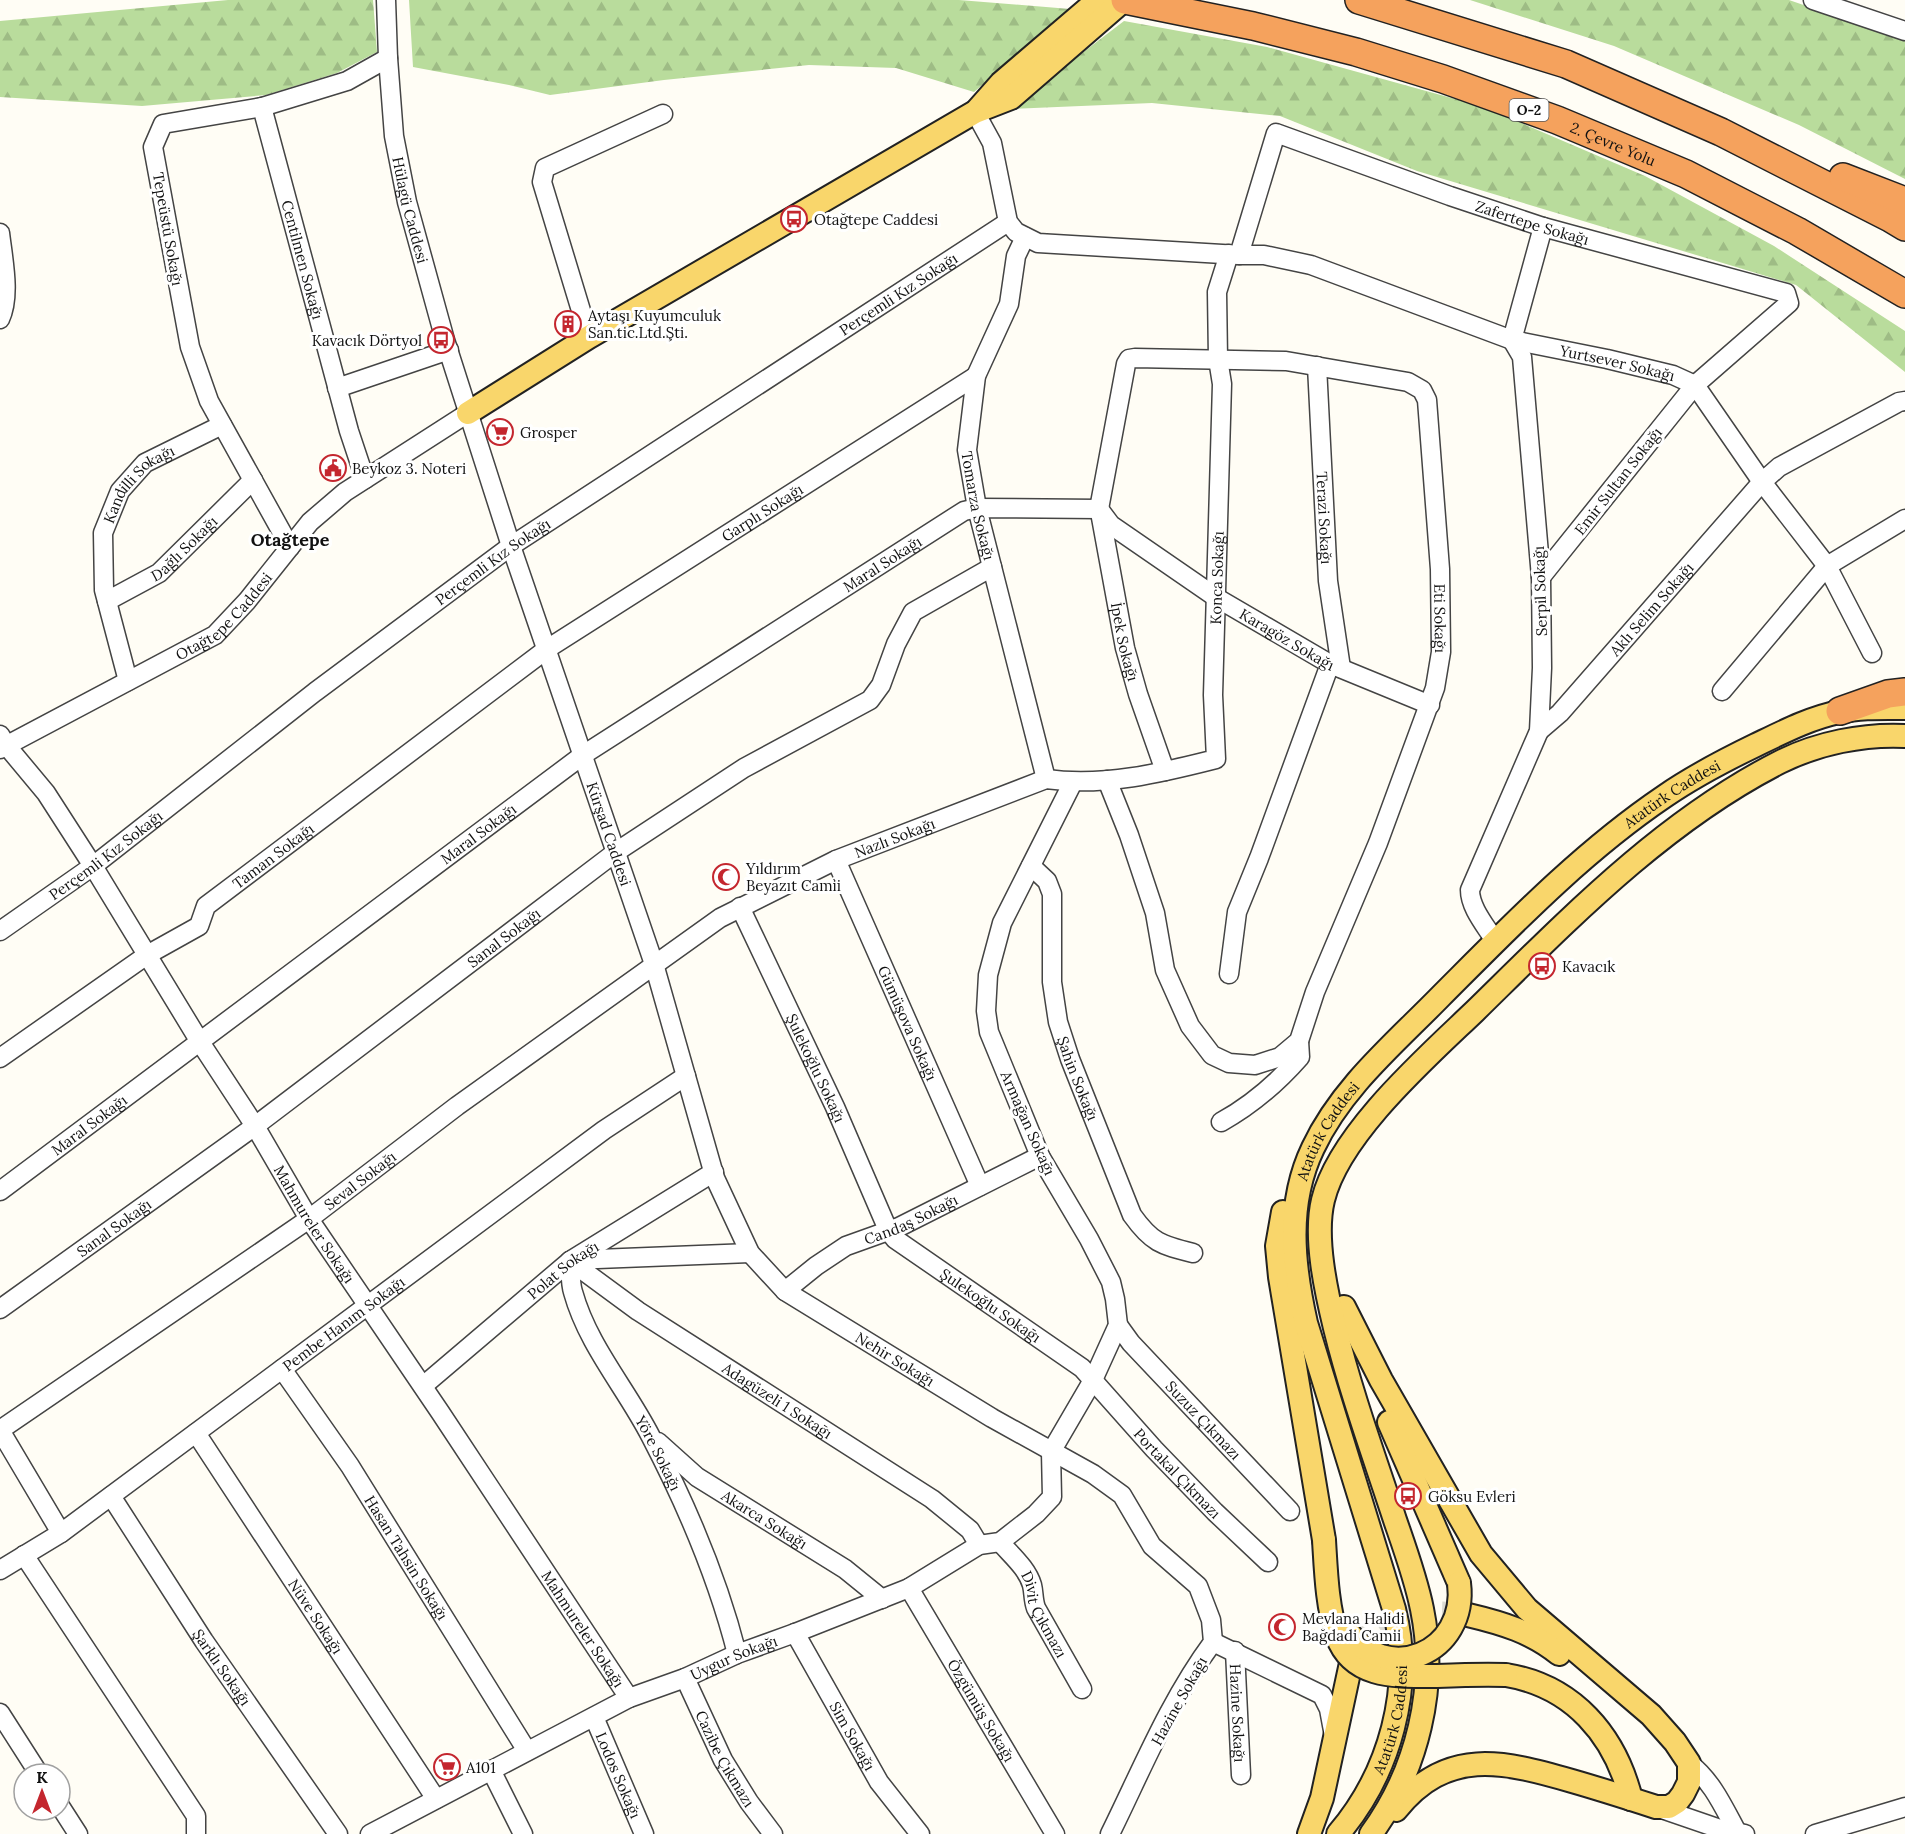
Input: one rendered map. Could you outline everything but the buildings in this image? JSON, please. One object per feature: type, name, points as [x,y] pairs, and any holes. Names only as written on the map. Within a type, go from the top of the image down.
[{"type":"highway","name":"2. Çevre Yolu","points":[[1124,0],[1253,26],[1356,52],[1443,79],[1557,120],[1686,174],[1797,231],[1905,294]]},
{"type":"highway","points":[[1359,0],[1566,64],[1721,132],[1905,201]]},
{"type":"highway","points":[[1721,132],[1905,227]]},
{"type":"highway","points":[[1840,711],[1876,698],[1905,692]]},
{"type":"main road","points":[[1006,90],[1098,0]]},
{"type":"main road","points":[[1006,90],[1124,0]]},
{"type":"main road","name":"Otağtepe Caddesi","points":[[468,413],[589,337],[975,112],[1006,90]]},
{"type":"main road","name":"Atatürk Caddesi","points":[[1338,1834],[1358,1809],[1383,1762],[1398,1705],[1402,1666],[1394,1609],[1306,1323],[1301,1300],[1294,1238],[1297,1197],[1312,1149],[1330,1116],[1351,1090],[1495,941],[1588,854],[1666,795],[1724,761],[1789,729],[1840,711],[1864,708],[1905,708]]},
{"type":"main road","points":[[1372,1834],[1397,1794],[1418,1738],[1426,1693],[1427,1655],[1422,1609],[1340,1347],[1326,1286],[1321,1235],[1323,1200],[1335,1171],[1354,1139],[1401,1082],[1596,893],[1683,822],[1747,780],[1783,760],[1807,751],[1865,736],[1905,736]]},
{"type":"main road","points":[[1303,1174],[1287,1197],[1277,1246],[1280,1277],[1324,1540],[1344,1626],[1357,1643],[1375,1655],[1392,1659],[1410,1658],[1421,1655],[1439,1643],[1454,1625],[1461,1601],[1459,1583],[1353,1337],[1331,1260],[1321,1235]]},
{"type":"main road","points":[[1344,1307],[1386,1390],[1481,1554],[1527,1609],[1651,1715],[1675,1742],[1689,1763],[1689,1782],[1677,1802],[1669,1807],[1656,1807],[1516,1766],[1485,1763],[1453,1768],[1432,1776],[1415,1788],[1372,1834]]},
{"type":"main road","points":[[1324,1540],[1328,1591],[1338,1638],[1355,1662],[1384,1675],[1506,1675],[1541,1683],[1566,1697],[1578,1707],[1606,1740],[1622,1769],[1631,1799]]},
{"type":"main road","points":[[1468,1615],[1526,1632],[1548,1645],[1689,1763]]},
{"type":"main road","points":[[1309,1834],[1322,1798],[1353,1652]]},
{"type":"street","points":[[1813,0],[1905,31]]},
{"type":"street","name":"Hülagü Caddesi","points":[[387,9],[394,136],[407,202],[468,413]]},
{"type":"street","name":"Tepeüstü Sokağı","points":[[290,548],[209,401],[190,347],[153,147],[164,124],[262,107],[347,81],[388,58]]},
{"type":"street","name":"Centilmen Sokağı","points":[[262,107],[349,432],[365,479]]},
{"type":"street","points":[[975,112],[992,142],[1008,222],[1016,232],[1025,237],[1038,243],[1234,255]]},
{"type":"street","points":[[589,337],[542,182],[544,168],[663,114]]},
{"type":"street","name":"Zafertepe Sokağı","points":[[1234,255],[1276,133],[1543,227],[1786,293],[1789,303],[1695,385]]},
{"type":"street","name":"Perçemli Kız Sokağı","points":[[0,931],[93,866],[315,692],[512,546],[1008,222]]},
{"type":"street","points":[[1512,340],[1543,227]]},
{"type":"street","points":[[0,233],[6,278],[3,314],[0,320]]},
{"type":"street","name":"Tomarza Sokağı","points":[[1025,237],[1016,256],[1009,304],[976,376],[967,450],[977,508],[1046,779]]},
{"type":"street","name":"Yurtsever Sokağı","points":[[1234,255],[1264,255],[1311,265],[1512,340],[1651,369],[1673,375],[1695,385]]},
{"type":"street","name":"Konca Sokağı","points":[[1046,779],[1073,782],[1107,780],[1165,771],[1216,759],[1213,695],[1222,384],[1218,359],[1217,292],[1234,255]]},
{"type":"street","name":"Serpil Sokağı","points":[[1495,941],[1473,906],[1470,890],[1539,731],[1542,668],[1541,578],[1522,357],[1512,340]]},
{"type":"street","points":[[338,387],[449,350]]},
{"type":"street","name":"Eti Sokağı","points":[[1099,509],[1126,364],[1129,359],[1286,361],[1408,382],[1422,390],[1427,399],[1441,581],[1441,652],[1430,705],[1378,843],[1315,992],[1299,1041],[1300,1057],[1289,1070],[1238,1112],[1221,1122]]},
{"type":"street","name":"Terazi Sokağı","points":[[1317,366],[1328,581],[1335,666]]},
{"type":"street","name":"Garplı Sokağı","points":[[547,650],[976,376]]},
{"type":"street","points":[[1695,385],[1762,483],[1827,566],[1872,653]]},
{"type":"street","name":"Emir Sultan Sokağı","points":[[1541,578],[1695,385]]},
{"type":"street","name":"Aklı Selim Sokağı","points":[[1539,731],[1560,713],[1762,483],[1779,467],[1899,402],[1905,401]]},
{"type":"street","name":"Kürşad Caddesi","points":[[468,413],[654,964],[714,1172],[750,1253]]},
{"type":"street","name":"Otağtepe Caddesi","points":[[2,743],[215,635],[247,601],[310,522],[345,492],[468,413]]},
{"type":"street","name":"Kandilli Sokağı","points":[[128,681],[104,590],[103,533],[120,491],[145,463],[222,425]]},
{"type":"street","name":"Dağlı Sokağı","points":[[107,602],[159,573],[253,480]]},
{"type":"street","points":[[977,508],[1099,509]]},
{"type":"street","name":"Maral Sokağı","points":[[0,1191],[584,755],[954,517],[964,511],[977,508]]},
{"type":"street","name":"Karagöz Sokağı","points":[[1099,509],[1111,525],[1217,598],[1335,666],[1430,705]]},
{"type":"street","name":"İpek Sokağı","points":[[1099,509],[1125,648],[1138,694],[1165,771]]},
{"type":"street","points":[[1722,691],[1827,566],[1905,519]]},
{"type":"street","name":"Sanal Sokağı","points":[[0,1309],[255,1126],[616,852],[744,768],[870,700],[881,685],[896,644],[913,612],[992,567]]},
{"type":"street","name":"Taman Sokağı","points":[[0,1058],[147,955],[199,926],[206,906],[547,650]]},
{"type":"street","points":[[1229,974],[1237,912],[1335,666]]},
{"type":"street","name":"Mahmureler Sokağı","points":[[2,743],[46,793],[200,1042],[255,1126],[309,1219],[423,1386],[629,1698]]},
{"type":"street","name":"Nazlı Sokağı","points":[[654,964],[720,918],[836,860],[1046,779]]},
{"type":"street","points":[[1107,780],[1129,835],[1155,913],[1165,970],[1195,1033],[1212,1055],[1229,1063],[1255,1065],[1280,1057],[1299,1041]]},
{"type":"street","name":"Armaḡan Sokaḡı","points":[[1073,782],[1002,923],[988,975],[986,1011],[989,1032],[1040,1156],[1112,1282],[1118,1325]]},
{"type":"street","name":"Gümüşova Sokağı","points":[[836,860],[980,1186]]},
{"type":"street","name":"Şahin Sokağı","points":[[1031,866],[1047,881],[1052,894],[1052,982],[1058,1022],[1070,1059],[1132,1215],[1142,1229],[1161,1245],[1193,1253]]},
{"type":"street","name":"Şulekoğlu Sokağı","points":[[740,907],[835,1107],[888,1230]]},
{"type":"street","name":"Seval Sokağı","points":[[0,1430],[309,1219],[457,1106],[654,964]]},
{"type":"street","name":"Pembe Hanım Sokağı","points":[[0,1570],[61,1533],[111,1497],[604,1130],[686,1076]]},
{"type":"street","name":"Candaş Sokağı","points":[[785,1291],[846,1246],[899,1227],[1040,1156]]},
{"type":"street","name":"Polat Sokağı","points":[[423,1386],[570,1261],[714,1172]]},
{"type":"street","name":"Şulekoğlu Sokaḡı","points":[[888,1230],[895,1239],[1082,1368],[1094,1380]]},
{"type":"street","points":[[570,1261],[750,1253]]},
{"type":"street","name":"Nehir Sokağı","points":[[750,1253],[785,1291],[1051,1452]]},
{"type":"street","name":"Yöre Sokağı","points":[[570,1261],[572,1291],[592,1341],[651,1435],[692,1521],[721,1600],[737,1654]]},
{"type":"street","name":"Adagüzeli 1 Sokaḡı","points":[[570,1261],[638,1311],[932,1500],[970,1530],[978,1545]]},
{"type":"street","points":[[1051,1452],[1094,1380],[1118,1325]]},
{"type":"street","name":"Suzuz Çıkmazı","points":[[1118,1325],[1131,1343],[1290,1512]]},
{"type":"street","name":"Hasan Tahsin Sokağı","points":[[282,1369],[356,1476],[527,1751]]},
{"type":"street","name":"Portakal Çıkmazı","points":[[1094,1380],[1199,1497],[1268,1562]]},
{"type":"street","points":[[0,1430],[61,1533]]},
{"type":"street","name":"Nüve Sokağı","points":[[196,1433],[436,1799]]},
{"type":"street","name":"Akarca Sokağı","points":[[651,1435],[697,1477],[845,1569],[882,1599]]},
{"type":"street","name":"Uygur Sokağı","points":[[370,1834],[629,1698],[685,1678],[737,1654],[909,1588],[978,1545],[999,1542],[1036,1514],[1052,1497],[1051,1452]]},
{"type":"street","name":"Hazine Sokaḡı","points":[[1051,1452],[1093,1474],[1122,1496],[1152,1546],[1198,1586],[1211,1620],[1213,1642],[1191,1675],[1152,1747],[1110,1834]]},
{"type":"street","name":"Şarklı Sokağı","points":[[111,1497],[204,1641],[338,1834]]},
{"type":"street","name":"Divit Çıkmazı","points":[[999,1542],[1029,1576],[1036,1608],[1082,1689]]},
{"type":"street","points":[[24,1555],[196,1816],[196,1834]]},
{"type":"street","name":"Özgümüş Sokağı","points":[[909,1588],[1055,1834]]},
{"type":"street","name":"Sim Sokağı","points":[[795,1633],[879,1782],[920,1834]]},
{"type":"street","points":[[1213,1642],[1322,1695],[1326,1701],[1334,1738]]},
{"type":"street","name":"Hazine Sokağı","points":[[1235,1652],[1241,1775]]},
{"type":"street","points":[[1315,1691],[1337,1682],[1353,1652]]},
{"type":"street","name":"Cazibe Çıkmazı","points":[[685,1678],[723,1760],[748,1802],[773,1834]]},
{"type":"street","points":[[0,1713],[31,1762]]},
{"type":"street","name":"Lodos Sokağı","points":[[594,1717],[644,1834]]},
{"type":"street","points":[[1689,1763],[1712,1785],[1741,1833]]},
{"type":"street","points":[[491,1770],[523,1834]]},
{"type":"street","points":[[1656,1807],[1720,1829],[1741,1833]]},
{"type":"street","points":[[1815,1834],[1905,1807]]},
{"type":"green space","points":[[228,0],[373,0],[377,52],[337,73],[266,95],[142,106],[0,97],[0,21]]},
{"type":"green space","points":[[409,0],[959,0],[1070,9],[974,92],[896,68],[809,65],[550,95],[413,67]]},
{"type":"green space","points":[[1470,0],[1789,0],[1905,40],[1905,179],[1799,125],[1614,46]]},
{"type":"green space","points":[[1124,21],[1267,47],[1484,107],[1645,176],[1774,246],[1905,331],[1905,372],[1796,285],[1417,171],[1280,116],[1152,103],[1009,109]]},
{"type":"tunnel","points":[[1354,1649],[1378,1628],[1406,1616],[1436,1612],[1468,1615]]},
{"type":"place","name":"Otağtepe Caddesi","points":[[794,219]]},
{"type":"place","name":"Aytaşı Kuyumculuk San.tic.Ltd.Şti.","points":[[568,324]]},
{"type":"place","name":"Kavacık Dörtyol","points":[[441,340]]},
{"type":"place","name":"Grosper","points":[[500,432]]},
{"type":"place","name":"Beykoz 3. Noteri","points":[[333,468]]},
{"type":"place","name":"Yıldırım Beyazıt Camii","points":[[726,877]]},
{"type":"place","name":"Kavacık","points":[[1542,966]]},
{"type":"place","name":"Göksu Evleri","points":[[1408,1496]]},
{"type":"place","name":"Mevlana Halidi Bağdadi Camii","points":[[1282,1627]]},
{"type":"place","name":"A101","points":[[447,1767]]},
{"type":"district","name":"Otağtepe","points":[[290,539]]}]
